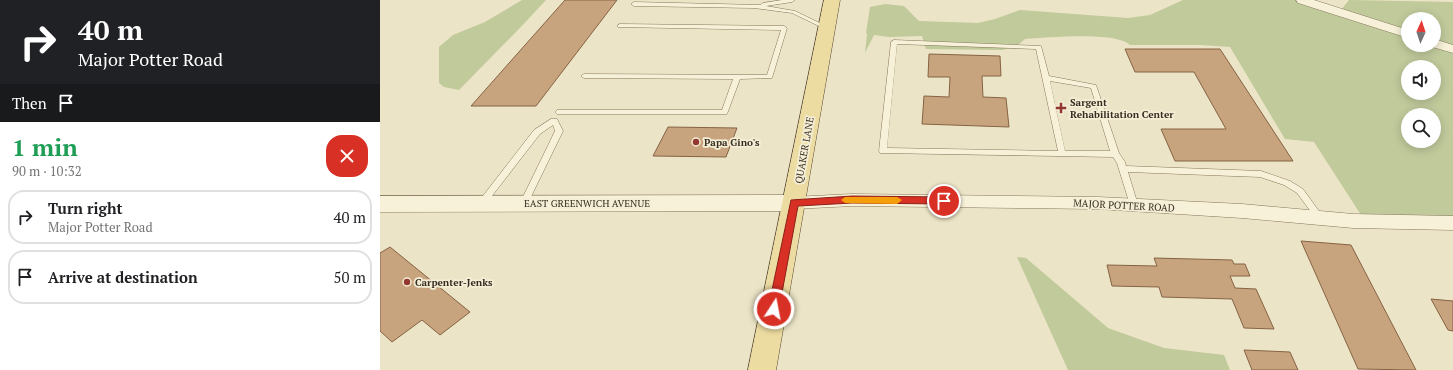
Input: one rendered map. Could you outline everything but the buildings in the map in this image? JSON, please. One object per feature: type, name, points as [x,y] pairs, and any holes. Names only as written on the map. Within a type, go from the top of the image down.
[{"type":"main road","name":"QUAKER LANE","points":[[762,370],[832,0]]},
{"type":"street","points":[[1302,0],[1401,32]]},
{"type":"street","points":[[1441,45],[1453,49]]},
{"type":"street","name":"MAJOR POTTER ROAD","points":[[794,203],[852,200],[1098,203],[1353,221],[1453,222]]},
{"type":"street","name":"EAST GREENWICH AVENUE","points":[[380,204],[794,203]]},
{"type":"lane","points":[[754,6],[792,0]]},
{"type":"lane","points":[[634,4],[754,6],[793,12],[827,28]]},
{"type":"lane","points":[[584,76],[770,77],[784,28],[620,26]]},
{"type":"lane","points":[[1062,154],[1040,47],[894,42],[884,151],[1062,154],[1115,154]]},
{"type":"lane","points":[[560,112],[724,112],[737,77]]},
{"type":"lane","points":[[1046,78],[1094,86],[1115,154],[1123,169],[1134,205]]},
{"type":"lane","points":[[482,203],[537,132],[554,121],[559,131],[524,203]]},
{"type":"lane","points":[[1123,169],[1261,174],[1287,183],[1300,192],[1320,218]]},
{"type":"green space","points":[[522,0],[546,0],[459,90],[444,87],[439,83],[439,47],[453,35],[485,22]]},
{"type":"green space","points":[[1183,0],[1310,0],[1341,10],[1349,0],[1453,2],[1453,221],[1363,218],[1314,142],[1285,139],[1230,47],[1201,45],[1130,45],[1110,38],[1080,36],[1025,39],[1018,45],[1002,50],[926,49],[922,36],[889,37],[874,35],[865,53],[870,7],[885,4],[904,6],[919,21],[978,23],[995,19],[1020,10],[1128,18],[1150,15]]},
{"type":"green space","points":[[1017,257],[1026,258],[1108,328],[1164,348],[1224,355],[1230,370],[1068,370]]},
{"type":"slow traffic","points":[[845,200],[897,200]]},
{"type":"place","name":"Sargent Rehabilitation Center","points":[[1061,108]]},
{"type":"place","name":"Papa Gino's","points":[[696,142]]},
{"type":"place","name":"Carpenter-Jenks","points":[[407,282]]},
{"type":"route","points":[[774,309],[794,203],[852,200],[944,201]]}]
